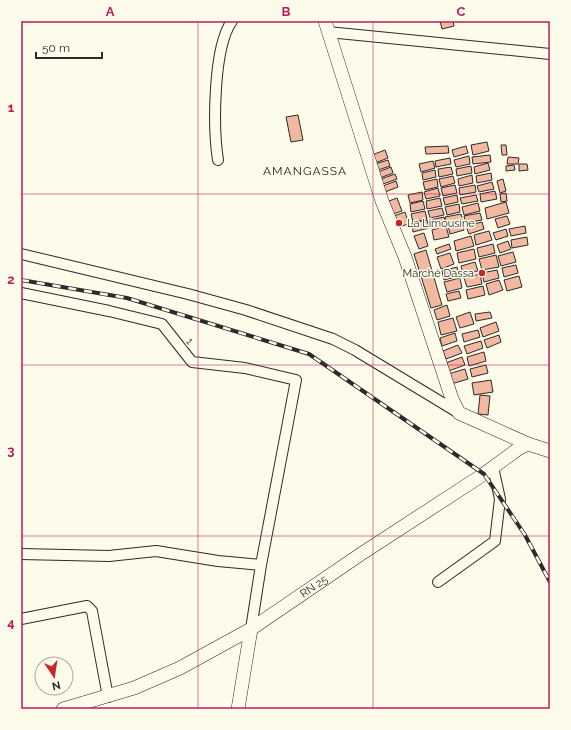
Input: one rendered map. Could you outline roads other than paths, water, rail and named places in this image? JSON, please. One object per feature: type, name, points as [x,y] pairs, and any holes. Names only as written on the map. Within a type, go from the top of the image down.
[{"type":"main road","points":[[326,26],[382,201],[405,257],[446,383],[459,413],[528,444],[550,451]]},
{"type":"main road","name":"RN 25","points":[[63,709],[108,697],[155,680],[251,629],[518,449],[528,444]]},
{"type":"main road","points":[[238,709],[251,629]]},
{"type":"street","points":[[218,160],[215,123],[218,72],[228,27],[232,21]]},
{"type":"street","points":[[326,26],[550,54]]},
{"type":"street","points":[[21,254],[195,296],[246,310],[333,339],[355,350],[459,413]]},
{"type":"street","name":"1","points":[[21,293],[109,311],[162,324],[192,362],[245,368],[296,380],[288,430],[261,565]]},
{"type":"street","points":[[438,582],[495,541],[500,499],[493,467]]},
{"type":"street","points":[[21,554],[109,556],[156,551],[218,562],[261,565],[251,629]]},
{"type":"street","points":[[21,619],[87,606],[92,611],[108,697]]},
{"type":"railway","points":[[21,280],[127,298],[309,354],[484,474],[525,535],[550,582]]},
{"type":"place","name":"La Limousine","points":[[399,223]]},
{"type":"place","name":"Marché Dassa","points":[[482,273]]},
{"type":"district","name":"AMANGASSA","points":[[305,171]]}]
